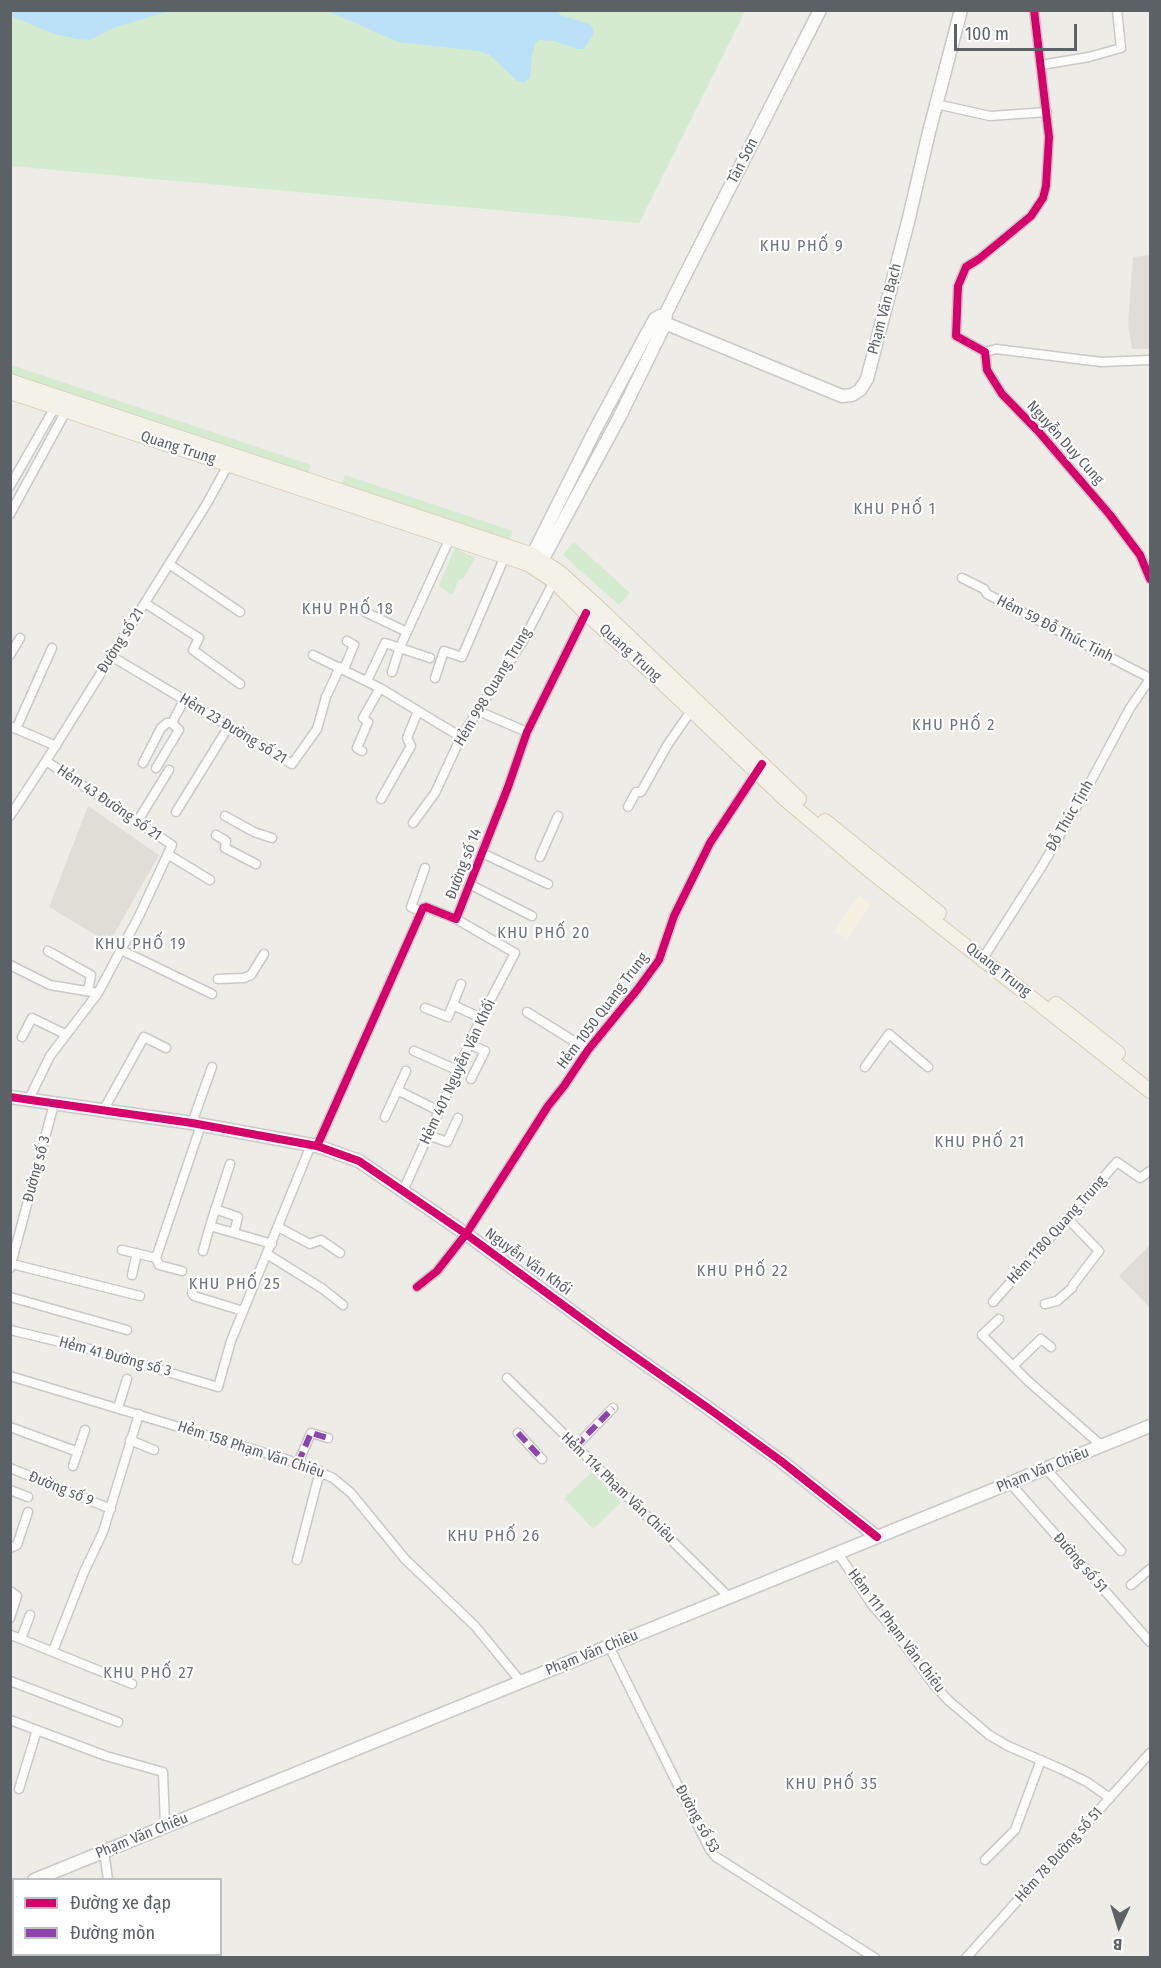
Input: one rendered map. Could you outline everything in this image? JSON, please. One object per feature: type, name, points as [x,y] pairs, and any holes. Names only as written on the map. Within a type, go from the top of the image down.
[{"type":"main road","name":"Quang Trung","points":[[10,381],[231,460],[559,572],[598,607],[759,768],[869,870],[1150,1079]]},
{"type":"main road","name":"Quang Trung","points":[[10,393],[231,460]]},
{"type":"main road","name":"Quang Trung","points":[[321,490],[450,538],[505,556],[535,562],[691,711],[759,768]]},
{"type":"main road","name":"Quang Trung","points":[[789,796],[987,952],[1150,1091]]},
{"type":"street","name":"Tân Sơn","points":[[535,562],[620,416],[662,319],[820,10]]},
{"type":"street","name":"Phạm Văn Bạch","points":[[662,319],[842,396],[852,395],[860,390],[867,379],[961,10]]},
{"type":"street","points":[[1034,10],[1049,137],[1046,186],[1043,198],[1031,216],[966,267],[958,286],[956,336],[985,352],[996,350],[1101,362],[1150,360]]},
{"type":"street","points":[[1041,65],[1089,57],[1121,48],[1117,10]]},
{"type":"street","points":[[936,104],[990,116],[1047,112]]},
{"type":"street","name":"Nguyễn Duy Cung","points":[[985,352],[987,370],[1002,394],[1045,439],[1110,515],[1149,568],[1150,579]]},
{"type":"street","points":[[10,486],[60,409]]},
{"type":"street","points":[[11,512],[60,409]]},
{"type":"street","name":"Đường số 21","points":[[10,816],[206,505],[231,460]]},
{"type":"street","points":[[392,672],[400,646],[450,538]]},
{"type":"street","points":[[435,678],[444,651],[462,657],[505,556]]},
{"type":"street","points":[[169,564],[240,612]]},
{"type":"street","name":"Hẻm 59 Đỗ Thúc Tịnh","points":[[962,578],[984,589],[987,594],[1150,679]]},
{"type":"street","name":"Hẻm 998 Quang Trung","points":[[413,824],[435,793],[461,736],[523,641],[554,581]]},
{"type":"street","points":[[145,603],[199,638],[193,650],[240,684]]},
{"type":"street","points":[[365,612],[407,632]]},
{"type":"street","name":"Đường số 14","points":[[422,912],[426,907],[456,920],[527,732],[586,613]]},
{"type":"street","points":[[10,655],[20,638]]},
{"type":"street","points":[[342,668],[354,645],[347,641]]},
{"type":"street","points":[[367,681],[385,643],[400,646],[430,658]]},
{"type":"street","points":[[52,648],[13,728],[56,746]]},
{"type":"street","points":[[314,655],[380,688],[461,736]]},
{"type":"street","name":"Hẻm 23 Đường số 21","points":[[111,656],[292,764],[317,729],[326,697],[342,668]]},
{"type":"street","name":"Đỗ Thúc Tịnh","points":[[987,952],[1042,866],[1130,708],[1150,679]]},
{"type":"street","points":[[362,751],[357,748],[368,722],[363,718],[380,688]]},
{"type":"street","points":[[172,723],[184,700]]},
{"type":"street","points":[[381,799],[411,746],[407,738],[418,711]]},
{"type":"street","points":[[478,711],[527,732]]},
{"type":"street","points":[[628,807],[636,792],[641,792],[668,744],[691,711]]},
{"type":"street","points":[[142,763],[161,728],[167,723],[172,723]]},
{"type":"street","points":[[156,768],[179,730],[172,723]]},
{"type":"street","points":[[176,812],[229,726]]},
{"type":"street","name":"Hẻm 43 Đường số 21","points":[[46,762],[172,845],[169,855]]},
{"type":"street","name":"Hẻm 1050 Quang Trung","points":[[417,1287],[447,1260],[548,1106],[588,1050],[659,960],[674,916],[710,843],[759,768]]},
{"type":"street","points":[[136,822],[169,770]]},
{"type":"street","points":[[225,816],[254,832],[272,838]]},
{"type":"street","points":[[540,857],[558,816]]},
{"type":"street","points":[[216,835],[226,841],[225,848],[256,864]]},
{"type":"street","points":[[482,853],[548,884]]},
{"type":"street","points":[[28,1101],[50,1056],[121,950],[169,855],[210,880]]},
{"type":"street","points":[[202,1281],[195,1283],[192,1293],[194,1296],[243,1311],[314,1145],[422,912],[411,907],[425,868]]},
{"type":"street","points":[[471,885],[532,916]]},
{"type":"street","name":"Hẻm 401 Nguyễn Văn Khối","points":[[403,1191],[481,1018],[514,953],[456,920]]},
{"type":"street","points":[[121,950],[212,994]]},
{"type":"street","points":[[48,951],[91,975],[93,992]]},
{"type":"street","points":[[218,979],[244,978],[251,975],[264,954]]},
{"type":"street","points":[[10,965],[50,985],[93,992]]},
{"type":"street","points":[[425,1008],[448,1017],[461,984]]},
{"type":"street","points":[[453,1005],[481,1018]]},
{"type":"street","points":[[527,1012],[588,1050]]},
{"type":"street","points":[[22,1037],[32,1018],[65,1034]]},
{"type":"street","points":[[865,1067],[889,1034],[928,1066]]},
{"type":"street","points":[[103,1111],[144,1037],[166,1048]]},
{"type":"street","points":[[469,1044],[485,1051],[471,1079]]},
{"type":"street","points":[[414,1051],[457,1070]]},
{"type":"street","points":[[182,1271],[159,1265],[156,1258],[212,1067]]},
{"type":"street","points":[[385,1117],[406,1071]]},
{"type":"street","points":[[397,1090],[439,1111]]},
{"type":"street","name":"Nguyễn Văn Khối","points":[[10,1098],[196,1124],[314,1145],[359,1161],[466,1234],[771,1454],[877,1537]]},
{"type":"street","name":"Đường số 3","points":[[11,1266],[54,1104]]},
{"type":"street","points":[[428,1135],[447,1142],[458,1118]]},
{"type":"street","name":"Hẻm 1180 Quang Trung","points":[[993,1302],[1117,1162],[1140,1178],[1150,1171]]},
{"type":"street","points":[[202,1251],[230,1164]]},
{"type":"street","points":[[215,1209],[238,1217],[234,1233]]},
{"type":"street","points":[[1045,1304],[1057,1301],[1072,1286],[1099,1251],[1067,1218]]},
{"type":"street","points":[[210,1226],[272,1244]]},
{"type":"street","points":[[278,1227],[310,1244],[321,1240],[340,1253]]},
{"type":"street","points":[[122,1250],[156,1258]]},
{"type":"street","points":[[132,1275],[138,1253]]},
{"type":"street","points":[[267,1254],[323,1289],[343,1305]]},
{"type":"street","points":[[11,1266],[140,1296]]},
{"type":"street","points":[[10,1297],[127,1330]]},
{"type":"street","name":"Hẻm 41 Đường số 3","points":[[10,1330],[90,1349],[219,1387],[231,1341],[243,1311]]},
{"type":"street","points":[[999,1319],[982,1335],[1102,1446]]},
{"type":"street","points":[[1013,1366],[1041,1339],[1051,1347]]},
{"type":"street","name":"Hẻm 158 Phạm Văn Chiêu","points":[[10,1376],[298,1463],[333,1478],[351,1493],[405,1559],[475,1626],[521,1682]]},
{"type":"street","name":"Hẻm 114 Phạm Văn Chiêu","points":[[507,1378],[729,1597]]},
{"type":"street","points":[[114,1407],[127,1379]]},
{"type":"street","points":[[575,1447],[613,1408]]},
{"type":"street","points":[[53,1651],[111,1509],[139,1414]]},
{"type":"street","name":"Phạm Văn Chiêu","points":[[39,1878],[1150,1426]]},
{"type":"street","points":[[10,1427],[78,1452]]},
{"type":"street","points":[[74,1466],[85,1430]]},
{"type":"street","points":[[298,1463],[311,1433],[328,1438]]},
{"type":"street","points":[[518,1433],[542,1459]]},
{"type":"street","points":[[130,1440],[154,1450]]},
{"type":"street","name":"Đường số 9","points":[[10,1468],[111,1509]]},
{"type":"street","points":[[1046,1469],[1121,1551]]},
{"type":"street","points":[[297,1560],[320,1471]]},
{"type":"street","name":"Đường số 51","points":[[1010,1483],[1150,1642]]},
{"type":"street","points":[[10,1490],[28,1497]]},
{"type":"street","points":[[10,1548],[17,1545],[28,1512]]},
{"type":"street","name":"Hẻm 111 Phạm Văn Chiêu","points":[[838,1553],[872,1605],[948,1700],[989,1735],[1087,1782],[1110,1798]]},
{"type":"street","points":[[1131,1585],[1150,1569]]},
{"type":"street","points":[[10,1591],[17,1596],[10,1618]]},
{"type":"street","points":[[21,1639],[30,1615]]},
{"type":"street","points":[[11,1635],[132,1684]]},
{"type":"street","name":"Đường số 53","points":[[609,1646],[710,1850],[716,1857],[875,1958]]},
{"type":"street","points":[[10,1681],[118,1722]]},
{"type":"street","points":[[10,1720],[106,1756],[163,1772],[165,1826]]},
{"type":"street","points":[[19,1789],[37,1730]]},
{"type":"street","name":"Hẻm 78 Đường số 51","points":[[966,1958],[1150,1753]]},
{"type":"street","points":[[985,1860],[1015,1830],[1041,1760]]},
{"type":"street","points":[[104,1851],[108,1878]]},
{"type":"shaded area","points":[[1150,255],[1150,349],[1132,349],[1128,324],[1133,257]]},
{"type":"shaded area","points":[[88,806],[159,855],[109,943],[49,907]]},
{"type":"shaded area","points":[[859,895],[871,904],[847,940],[834,931]]},
{"type":"shaded area","points":[[1150,1245],[1150,1308],[1119,1276]]},
{"type":"green space","points":[[10,11],[745,11],[639,223],[11,166]]},
{"type":"green space","points":[[11,365],[311,465],[308,475],[11,377]]},
{"type":"green space","points":[[345,475],[513,531],[508,541],[341,486]]},
{"type":"green space","points":[[574,542],[630,593],[619,605],[563,555]]},
{"type":"green space","points":[[455,548],[475,558],[464,578],[459,580],[452,595],[439,586]]},
{"type":"green space","points":[[592,1472],[621,1502],[593,1529],[564,1498]]},
{"type":"water","points":[[11,10],[169,11],[113,28],[90,40],[54,34],[13,17]]},
{"type":"water","points":[[328,11],[557,11],[560,15],[590,24],[593,28],[593,35],[584,49],[577,49],[554,41],[539,40],[535,44],[532,56],[530,78],[523,83],[516,80],[490,55],[479,51],[398,42]]},
{"type":"marked path","points":[[575,1447],[613,1408]]},
{"type":"marked path","points":[[298,1463],[311,1433],[328,1438]]},
{"type":"marked path","points":[[518,1433],[542,1459]]},
{"type":"cycle path","points":[[1034,10],[1049,137],[1046,186],[1043,198],[1031,216],[966,267],[958,286],[956,336],[985,352],[987,370],[1002,394],[1038,431],[1110,515],[1140,555],[1150,579]]},
{"type":"cycle path","points":[[317,1146],[423,908],[426,907],[456,919],[527,732],[586,613]]},
{"type":"cycle path","points":[[417,1287],[437,1271],[466,1234],[548,1106],[588,1050],[659,960],[674,916],[710,843],[762,764]]},
{"type":"cycle path","points":[[10,1097],[192,1123],[317,1146],[359,1161],[466,1234],[708,1408],[781,1461],[877,1537]]},
{"type":"district","name":"KHU PHỐ 9","points":[[802,247]]},
{"type":"district","name":"KHU PHỐ 1","points":[[895,510]]},
{"type":"district","name":"KHU PHỐ 18","points":[[348,610]]},
{"type":"district","name":"KHU PHỐ 2","points":[[954,726]]},
{"type":"district","name":"KHU PHỐ 20","points":[[544,934]]},
{"type":"district","name":"KHU PHỐ 19","points":[[141,945]]},
{"type":"district","name":"KHU PHỐ 21","points":[[980,1143]]},
{"type":"district","name":"KHU PHỐ 22","points":[[743,1272]]},
{"type":"district","name":"KHU PHỐ 25","points":[[235,1285]]},
{"type":"district","name":"KHU PHỐ 26","points":[[494,1537]]},
{"type":"district","name":"KHU PHỐ 27","points":[[149,1674]]},
{"type":"district","name":"KHU PHỐ 35","points":[[832,1785]]}]
